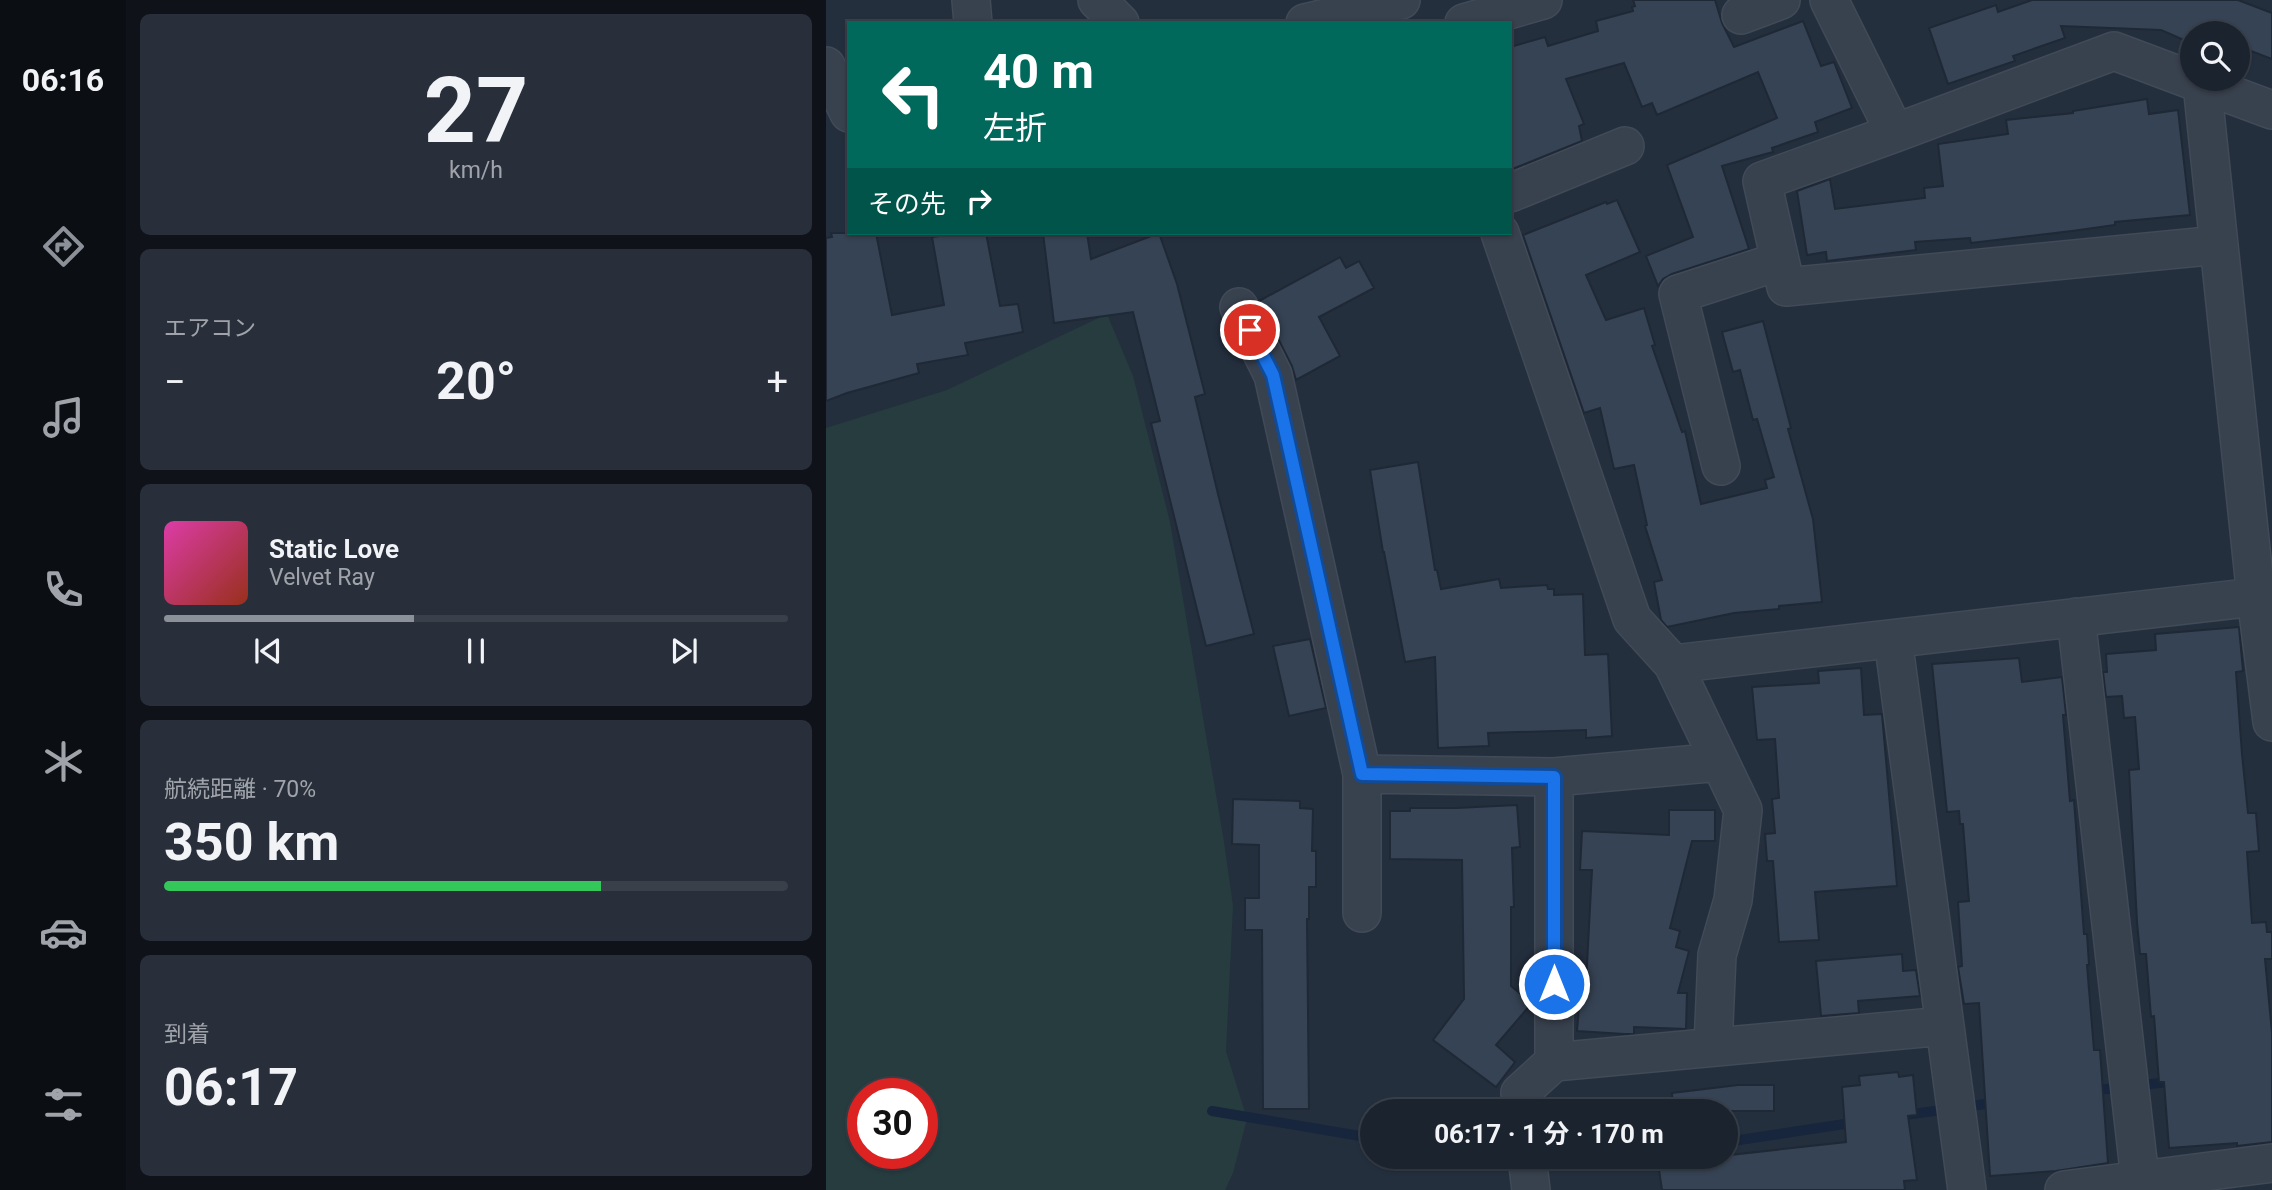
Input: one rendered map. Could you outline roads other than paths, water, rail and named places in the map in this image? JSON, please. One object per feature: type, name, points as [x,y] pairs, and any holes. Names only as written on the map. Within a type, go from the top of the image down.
[{"type":"street","points":[[971,0],[973,21]]},
{"type":"street","points":[[1097,0],[1118,21]]},
{"type":"street","points":[[1314,21],[1403,0],[1410,21]]},
{"type":"street","points":[[1471,21],[1543,0]]},
{"type":"street","points":[[1741,15],[1781,0]]},
{"type":"street","points":[[1829,0],[1895,133]]},
{"type":"street","points":[[2180,76],[2114,51],[1762,181],[1786,288],[2219,245]]},
{"type":"street","points":[[826,65],[847,109]]},
{"type":"street","points":[[2203,91],[2219,245],[2264,596],[2272,722]]},
{"type":"street","points":[[2221,91],[2272,110]]},
{"type":"street","points":[[1512,192],[1625,146]]},
{"type":"street","points":[[1501,235],[1632,620],[1673,664],[1743,810],[1733,900],[1717,955],[1713,1047]]},
{"type":"street","points":[[1721,466],[1678,294],[1780,261]]},
{"type":"street","points":[[1238,307],[1273,375],[1362,774],[1362,913]]},
{"type":"street","points":[[1673,664],[2264,596]]},
{"type":"street","points":[[2076,617],[2140,1179]]},
{"type":"street","points":[[1893,639],[1967,1190]]},
{"type":"street","points":[[1362,774],[1554,777],[1720,762]]},
{"type":"street","points":[[1554,777],[1554,1062]]},
{"type":"street","points":[[1521,1099],[1520,1093],[1554,1062],[1945,1026]]},
{"type":"street","points":[[2064,1190],[2272,1163]]},
{"type":"street","points":[[1528,1169],[1531,1190]]},
{"type":"waterway","points":[[2089,1091],[2177,1081]]},
{"type":"waterway","points":[[1905,1115],[2000,1102]]},
{"type":"waterway","points":[[1212,1111],[1360,1136]]},
{"type":"waterway","points":[[1738,1140],[1858,1122]]}]
